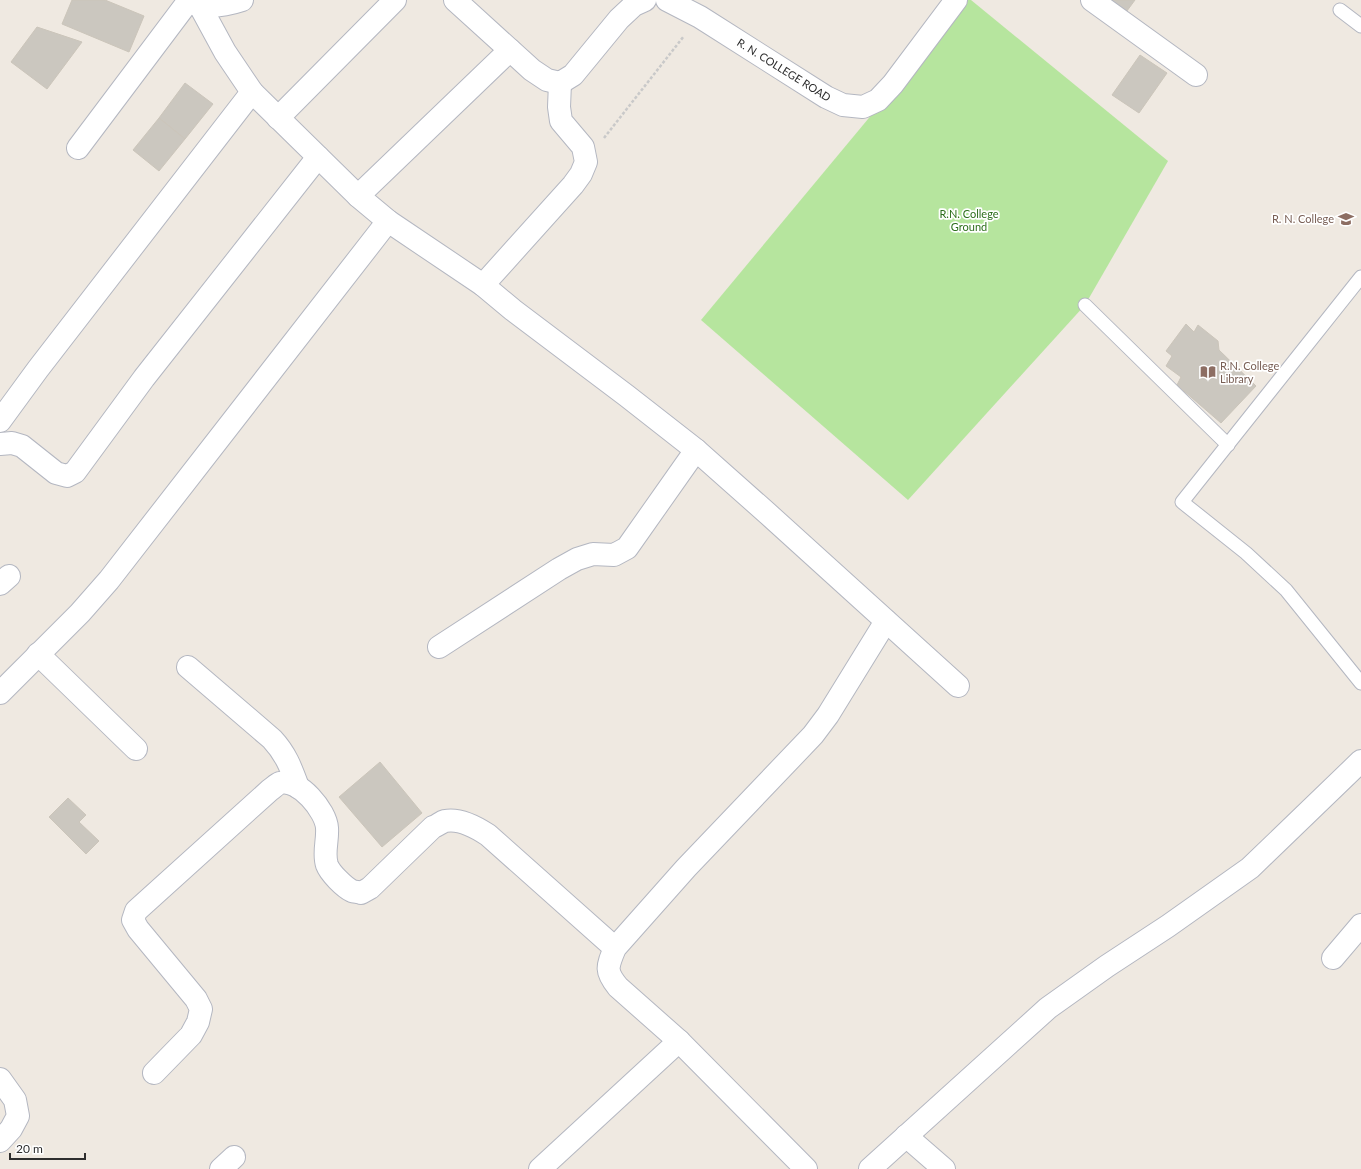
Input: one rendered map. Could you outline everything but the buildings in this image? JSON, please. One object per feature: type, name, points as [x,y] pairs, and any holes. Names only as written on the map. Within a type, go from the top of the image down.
[{"type":"street","points":[[188,3],[227,5],[242,0]]},
{"type":"street","points":[[278,118],[395,0]]},
{"type":"street","points":[[455,0],[537,74],[547,80],[560,83],[573,75],[619,19],[634,5],[645,0]]},
{"type":"street","name":"R. N. COLLEGE ROAD","points":[[667,0],[700,16],[826,97],[843,105],[863,108],[878,100],[893,84],[956,0]]},
{"type":"street","points":[[1092,0],[1196,75]]},
{"type":"street","points":[[188,3],[225,52],[252,92],[358,196],[388,221],[483,285],[513,310],[696,450],[958,686]]},
{"type":"street","points":[[78,148],[188,3]]},
{"type":"street","points":[[358,196],[510,50]]},
{"type":"street","points":[[483,285],[573,185],[581,174],[586,162],[583,147],[568,132],[561,121],[558,107],[560,83]]},
{"type":"street","points":[[0,421],[38,369],[252,92]]},
{"type":"street","points":[[0,444],[12,443],[22,446],[56,473],[67,476],[75,472],[144,378],[318,157]]},
{"type":"street","points":[[0,693],[85,607],[126,560],[388,221]]},
{"type":"street","points":[[439,646],[577,559],[593,554],[614,555],[628,548],[696,450]]},
{"type":"street","points":[[806,1169],[680,1041],[618,987],[610,977],[608,964],[615,948],[686,868],[813,735],[828,715],[886,621]]},
{"type":"street","points":[[38,654],[136,749]]},
{"type":"street","points":[[188,667],[282,749],[298,786]]},
{"type":"street","points":[[870,1169],[1048,1008],[1250,868],[1361,761]]},
{"type":"street","points":[[154,1073],[191,1035],[198,1022],[201,1009],[196,999],[138,929],[134,920],[136,910],[270,790],[280,783],[289,783],[298,786],[308,794],[319,808],[325,818],[327,828],[325,850],[327,864],[331,873],[353,891],[361,893],[370,888],[433,827],[445,821],[460,822],[475,826],[488,835],[615,948]]},
{"type":"street","points":[[1333,958],[1361,925]]},
{"type":"street","points":[[540,1169],[680,1041]]},
{"type":"street","points":[[0,1079],[8,1088],[15,1100],[18,1116],[0,1141]]},
{"type":"street","points":[[906,1136],[944,1169]]},
{"type":"lane","points":[[1340,10],[1361,26]]},
{"type":"lane","points":[[1361,277],[1182,502],[1246,554],[1286,590],[1361,683]]},
{"type":"lane","points":[[1085,305],[1228,445]]},
{"type":"path","points":[[586,162],[700,16]]},
{"type":"green space","name":"R.N. College Ground","points":[[967,0],[971,0],[1168,161],[1085,305],[908,500],[701,320]]},
{"type":"place","name":"R. N. College","points":[[1346,219]]},
{"type":"place","name":"R.N. College Library","points":[[1208,372]]}]
